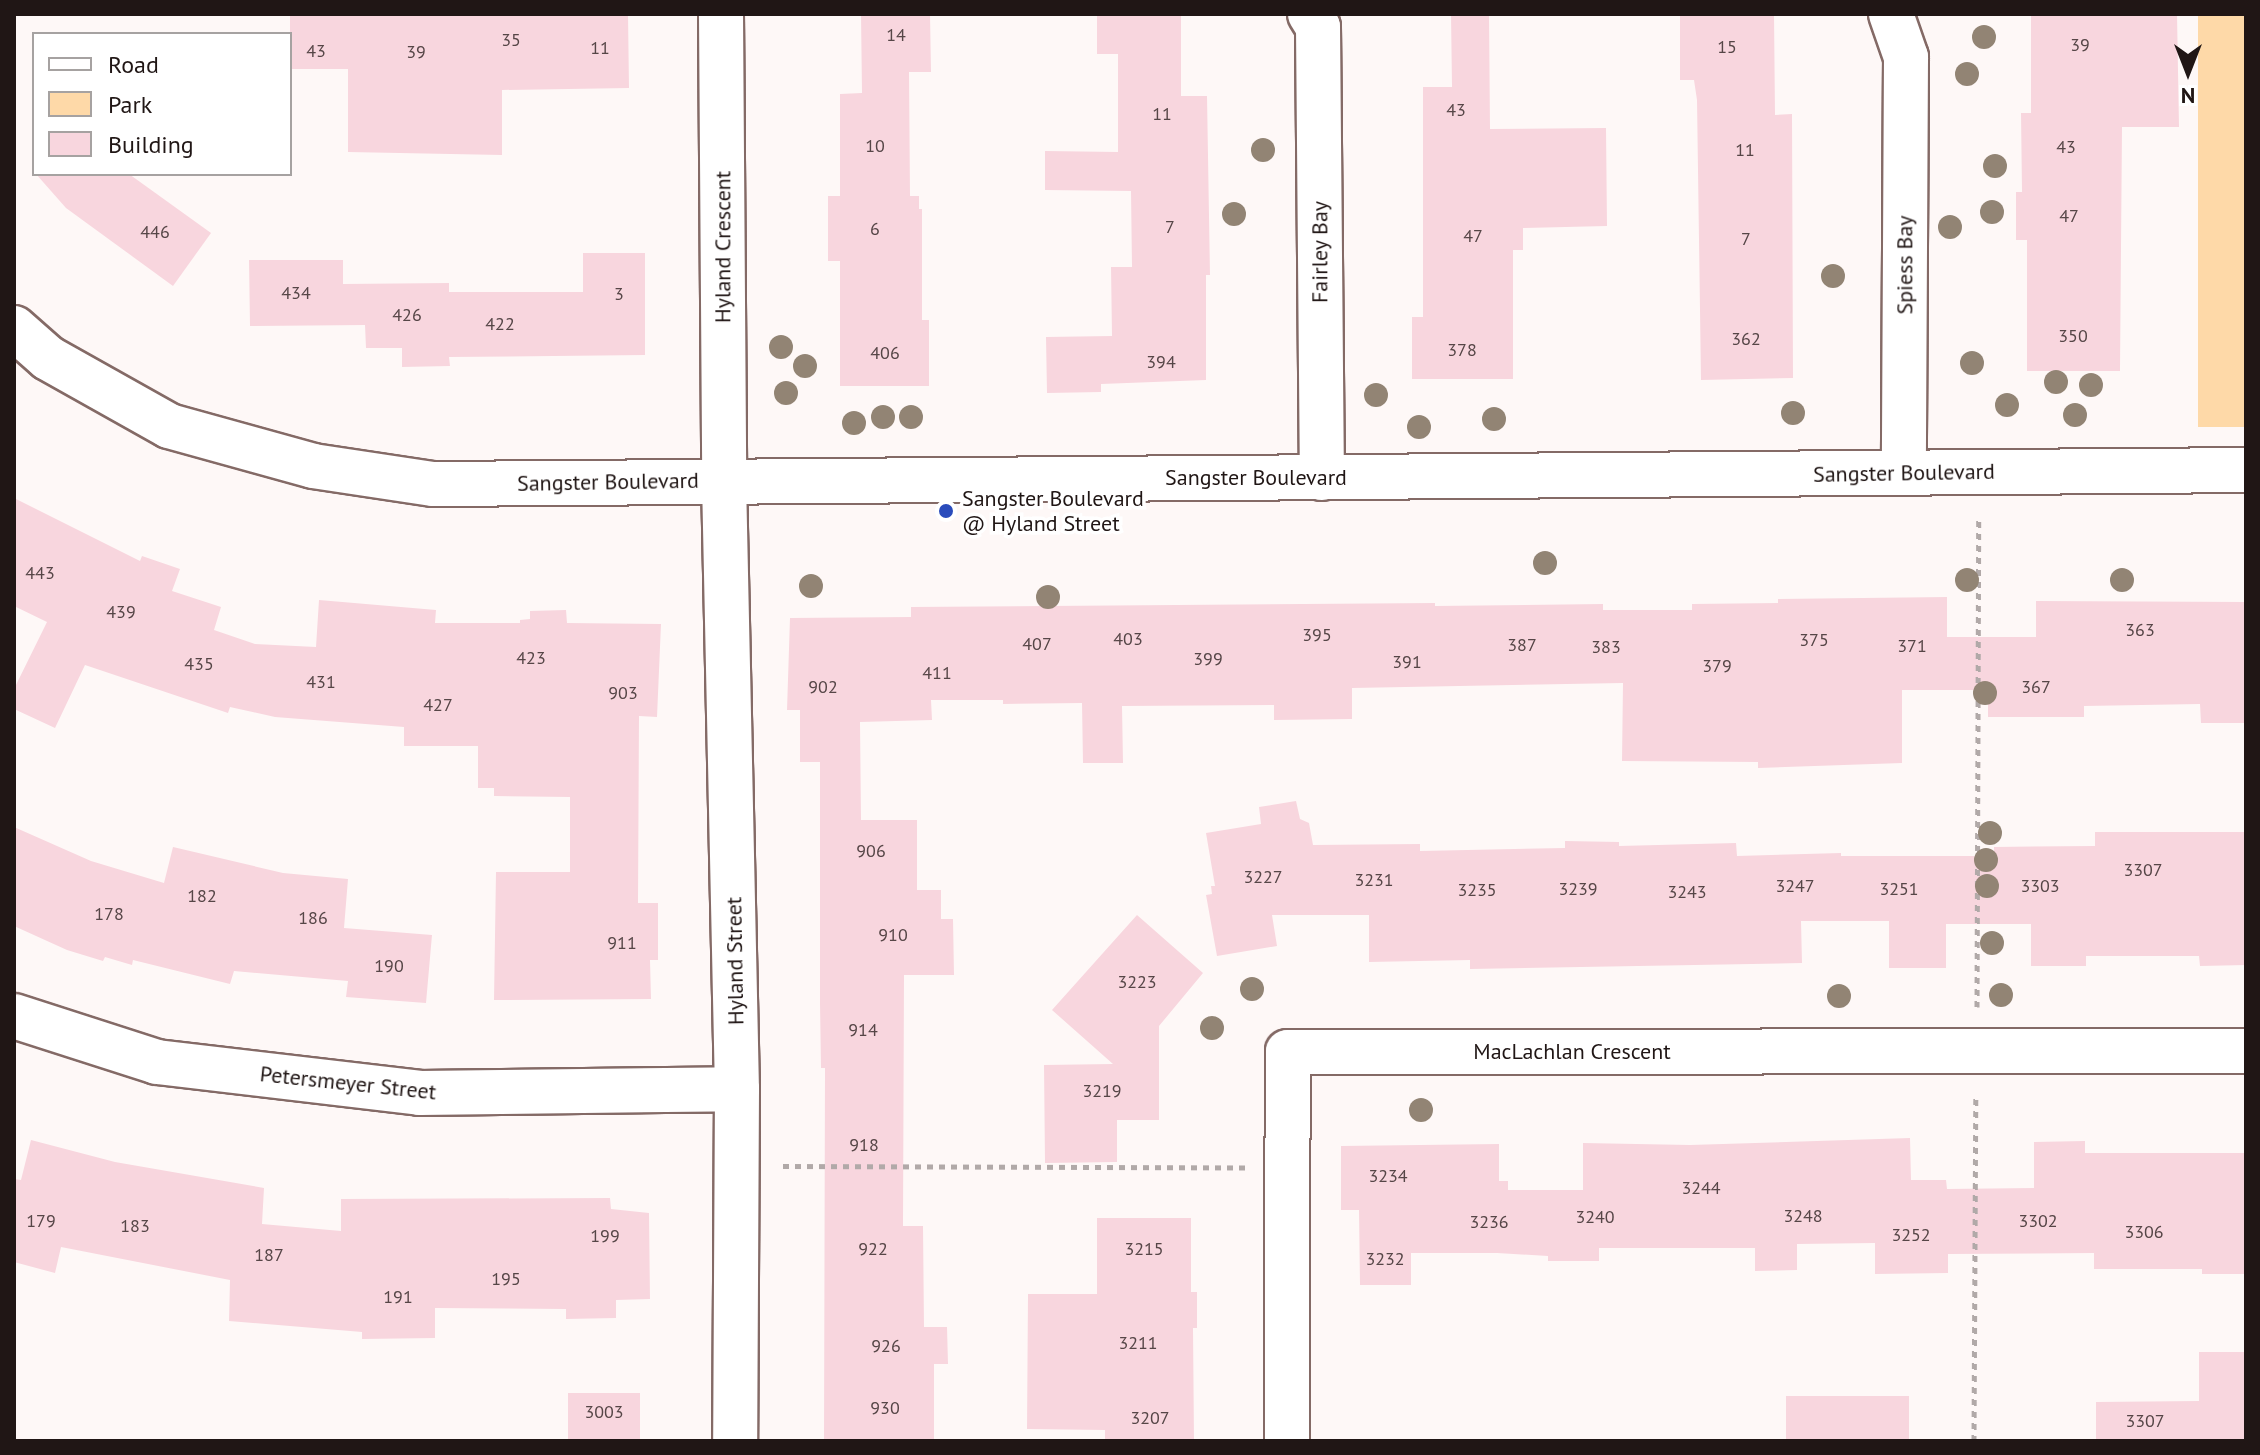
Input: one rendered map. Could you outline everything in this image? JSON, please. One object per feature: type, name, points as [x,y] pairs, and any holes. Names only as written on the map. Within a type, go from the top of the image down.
[{"type":"street","name":"Hyland Crescent","points":[[721,14],[724,480]]},
{"type":"street","name":"Spiess Bay","points":[[1891,14],[1906,57],[1904,473]]},
{"type":"street","name":"Spiess Bay","points":[[1906,57],[1922,14]]},
{"type":"street","name":"Fairley Bay","points":[[1318,18],[1322,478]]},
{"type":"street","name":"Sangster Boulevard","points":[[14,328],[48,358],[169,426],[313,466],[433,484],[2246,470]]},
{"type":"street","name":"Hyland Street","points":[[724,480],[737,1089],[735,1441]]},
{"type":"street","name":"Petersmeyer Street","points":[[14,1016],[157,1062],[420,1093],[737,1089]]},
{"type":"street","name":"MacLachlan Crescent","points":[[1287,1441],[1288,1052],[2246,1051]]},
{"type":"path","points":[[1974,1441],[1980,472]]},
{"type":"path","points":[[737,1166],[1286,1169]]},
{"type":"green space","points":[[2198,14],[2246,14],[2246,427],[2198,427]]},
{"type":"building","points":[[290,14],[628,14],[629,88],[502,90],[502,155],[348,152],[348,69],[292,69]]},
{"type":"building","points":[[861,14],[930,14],[931,72],[909,72],[910,196],[919,196],[919,209],[922,209],[922,320],[929,320],[929,386],[840,386],[840,261],[828,261],[828,196],[840,196],[840,94],[862,93]]},
{"type":"building","points":[[1097,14],[1181,14],[1181,96],[1207,96],[1210,275],[1206,275],[1206,380],[1101,384],[1101,392],[1047,393],[1046,337],[1112,336],[1111,267],[1132,267],[1131,191],[1045,190],[1045,151],[1118,152],[1118,54],[1097,54]]},
{"type":"building","points":[[1451,14],[1489,14],[1490,129],[1606,128],[1607,226],[1523,228],[1523,250],[1513,250],[1513,379],[1412,379],[1412,317],[1423,317],[1423,87],[1452,87]]},
{"type":"building","points":[[1680,14],[1774,14],[1775,115],[1792,114],[1793,378],[1701,380],[1697,100],[1694,80],[1680,80]]},
{"type":"building","points":[[2031,14],[2177,14],[2179,127],[2122,127],[2120,371],[2027,371],[2027,240],[2016,240],[2016,192],[2022,192],[2021,113],[2031,113]]},
{"type":"building","points":[[38,176],[132,176],[211,233],[173,286],[66,208]]},
{"type":"building","points":[[583,253],[645,253],[645,355],[449,357],[450,366],[402,367],[402,348],[366,348],[365,325],[250,326],[249,260],[343,260],[343,284],[449,283],[449,292],[583,292]]},
{"type":"building","points":[[14,498],[140,561],[142,556],[180,569],[172,591],[221,607],[214,630],[255,644],[316,647],[319,600],[436,610],[435,623],[520,623],[520,620],[530,619],[530,611],[566,610],[567,623],[661,624],[657,717],[639,716],[638,903],[658,903],[658,960],[650,960],[651,999],[494,1000],[496,872],[570,872],[570,797],[494,796],[494,788],[478,788],[478,746],[404,746],[404,727],[275,717],[230,707],[228,713],[85,665],[55,728],[14,709],[14,689],[47,622],[14,606]]},
{"type":"building","points":[[1947,597],[1947,637],[2036,637],[2036,601],[2246,602],[2246,723],[2201,723],[2200,704],[2084,706],[2084,717],[1988,717],[1988,690],[1902,690],[1902,763],[1758,768],[1758,762],[1622,761],[1623,683],[1352,688],[1352,719],[1274,720],[1274,705],[1122,706],[1123,763],[1083,763],[1082,703],[1003,704],[1003,700],[931,700],[932,720],[860,722],[861,820],[917,820],[917,890],[941,890],[941,919],[953,919],[954,975],[904,975],[903,1226],[923,1226],[924,1327],[947,1327],[948,1364],[934,1364],[934,1441],[824,1441],[825,1068],[821,1068],[820,762],[800,762],[800,710],[787,710],[790,618],[911,617],[911,607],[1435,603],[1435,606],[1603,604],[1603,610],[1692,610],[1692,604],[1778,603],[1778,599]]},
{"type":"building","points":[[1296,801],[1300,819],[1309,823],[1313,845],[1420,844],[1420,851],[1565,848],[1565,841],[1619,842],[1619,846],[1736,843],[1737,856],[1841,853],[1841,856],[1994,856],[1994,847],[2095,846],[2095,832],[2246,832],[2246,965],[2200,966],[2199,956],[2086,956],[2086,966],[2031,966],[2031,924],[1946,924],[1946,968],[1889,968],[1889,921],[1801,921],[1802,963],[1470,969],[1470,960],[1369,962],[1369,915],[1272,915],[1277,946],[1217,956],[1206,895],[1212,894],[1211,886],[1215,886],[1206,833],[1261,824],[1259,807]]},
{"type":"building","points":[[14,827],[91,861],[164,883],[173,847],[283,873],[348,879],[344,928],[432,935],[426,1003],[346,997],[348,981],[234,971],[230,984],[133,960],[132,965],[105,957],[103,961],[67,950],[14,926]]},
{"type":"building","points":[[1137,915],[1203,973],[1159,1026],[1159,1120],[1117,1120],[1117,1162],[1045,1163],[1044,1065],[1113,1064],[1052,1010]]},
{"type":"building","points":[[1910,1138],[1911,1180],[1946,1180],[1947,1189],[2034,1188],[2034,1142],[2085,1141],[2085,1153],[2246,1153],[2246,1274],[2202,1274],[2202,1269],[2094,1269],[2094,1253],[1948,1254],[1948,1273],[1875,1274],[1875,1243],[1797,1244],[1797,1270],[1755,1271],[1755,1248],[1599,1248],[1599,1261],[1548,1261],[1548,1256],[1497,1253],[1411,1253],[1411,1285],[1360,1285],[1359,1210],[1341,1210],[1341,1146],[1499,1144],[1499,1181],[1508,1181],[1508,1190],[1583,1190],[1583,1143],[1690,1145]]},
{"type":"building","points":[[31,1140],[115,1162],[264,1188],[262,1224],[341,1231],[341,1199],[610,1198],[611,1209],[649,1213],[650,1299],[616,1300],[616,1318],[566,1319],[566,1309],[435,1308],[435,1338],[362,1339],[362,1332],[229,1321],[230,1280],[61,1247],[55,1273],[14,1262],[14,1179],[21,1180]]},
{"type":"building","points":[[1097,1218],[1191,1218],[1191,1292],[1197,1292],[1197,1328],[1193,1328],[1194,1441],[1105,1441],[1105,1430],[1027,1429],[1028,1294],[1097,1294]]},
{"type":"building","points":[[2199,1352],[2246,1352],[2246,1441],[2096,1441],[2096,1402],[2199,1401]]},
{"type":"building","points":[[568,1393],[640,1393],[640,1441],[568,1441]]},
{"type":"building","points":[[1786,1396],[1909,1396],[1909,1441],[1786,1441]]},
{"type":"place","name":"Sangster Boulevard @ Hyland Street","points":[[946,511]]}]
